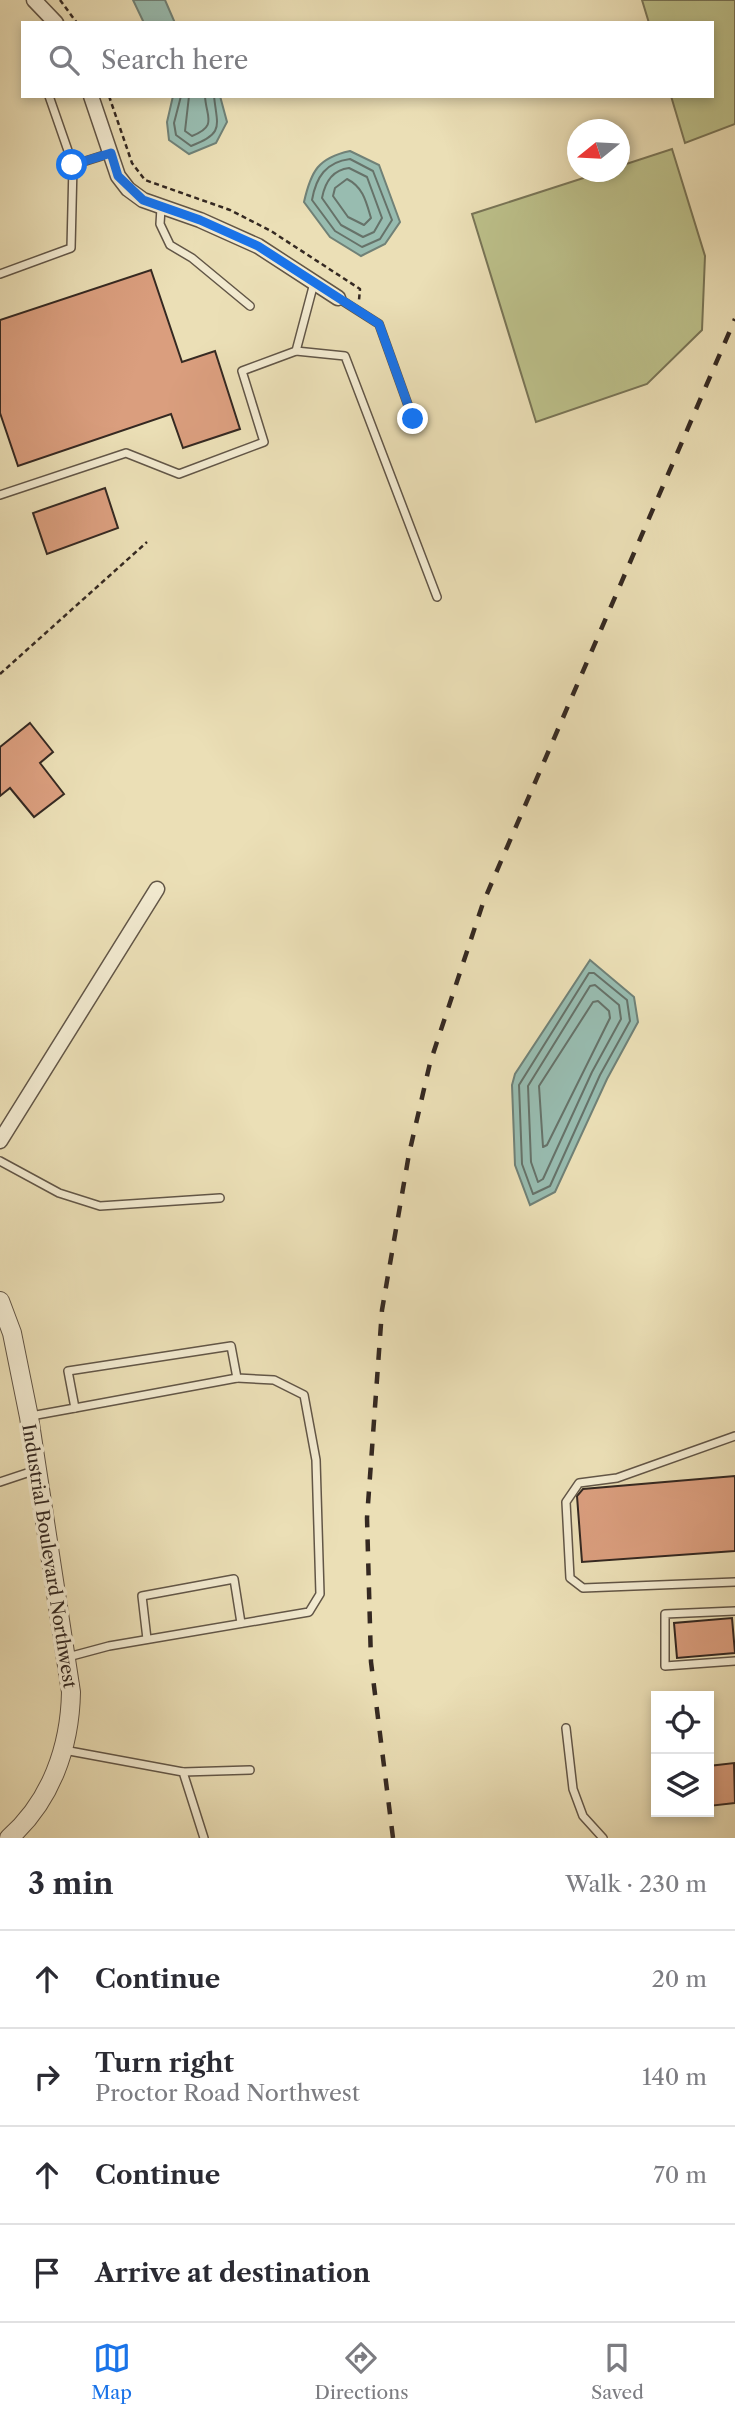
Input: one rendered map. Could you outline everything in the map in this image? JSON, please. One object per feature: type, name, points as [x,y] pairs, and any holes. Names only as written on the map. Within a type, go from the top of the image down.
[{"type":"street","points":[[34,0],[52,21]]},
{"type":"street","points":[[92,98],[118,176],[128,189],[161,208],[200,220],[258,246],[338,298]]},
{"type":"street","points":[[0,1142],[157,889]]},
{"type":"street","name":"Industrial Boulevard Northwest","points":[[0,1301],[6,1334],[29,1417],[67,1657],[70,1715],[64,1750],[41,1800],[9,1838]]},
{"type":"lane","points":[[0,274],[71,248],[72,165],[50,98]]},
{"type":"lane","points":[[72,165],[111,153]]},
{"type":"lane","points":[[161,208],[160,224],[170,245],[202,265],[250,306]]},
{"type":"lane","points":[[296,351],[314,283]]},
{"type":"lane","points":[[338,298],[379,324],[413,419]]},
{"type":"lane","points":[[0,495],[126,453],[179,474],[264,442],[242,371],[296,351],[345,356],[438,597]]},
{"type":"lane","points":[[0,1161],[59,1193],[100,1206],[220,1198]]},
{"type":"lane","points":[[75,1408],[68,1371],[91,1366],[231,1346],[237,1378]]},
{"type":"lane","points":[[29,1417],[237,1378],[274,1380],[304,1395],[316,1460],[320,1594],[309,1612],[147,1639],[67,1657]]},
{"type":"lane","points":[[735,1436],[617,1478],[579,1483],[566,1502],[570,1578],[583,1588],[735,1582]]},
{"type":"lane","points":[[0,1482],[37,1470]]},
{"type":"lane","points":[[147,1639],[142,1596],[234,1579],[241,1623]]},
{"type":"lane","points":[[735,1611],[664,1614],[665,1667],[735,1661]]},
{"type":"lane","points":[[566,1728],[573,1789],[583,1815],[603,1838]]},
{"type":"lane","points":[[64,1750],[183,1772],[250,1770]]},
{"type":"lane","points":[[183,1772],[204,1838]]},
{"type":"path","points":[[60,0],[76,21]]},
{"type":"path","points":[[110,98],[132,163],[145,180],[230,210],[271,231],[360,289],[362,295],[355,309]]},
{"type":"path","points":[[0,674],[147,542]]},
{"type":"green space","points":[[642,0],[735,0],[735,124],[685,143],[672,98],[714,98],[714,21],[648,21]]},
{"type":"green space","points":[[672,149],[705,256],[702,330],[647,384],[536,422],[472,214],[571,182],[630,182],[630,163]]},
{"type":"water","points":[[133,0],[165,0],[174,21],[143,21]]},
{"type":"water","points":[[173,98],[221,98],[227,122],[216,143],[189,154],[169,140],[167,122]]},
{"type":"water","points":[[350,151],[379,165],[400,222],[385,244],[361,256],[330,237],[304,202],[313,174],[323,162]]},
{"type":"water","points":[[590,960],[634,997],[638,1022],[607,1079],[555,1192],[530,1205],[515,1165],[512,1085],[515,1074]]},
{"type":"building","points":[[151,270],[182,362],[215,351],[240,429],[183,448],[171,414],[18,466],[0,413],[0,320]]},
{"type":"building","points":[[105,488],[118,528],[47,554],[33,513]]},
{"type":"building","points":[[30,723],[53,752],[40,763],[64,794],[34,817],[10,788],[0,796],[0,747]]},
{"type":"building","points":[[735,1476],[735,1551],[582,1562],[577,1496],[583,1489]]},
{"type":"building","points":[[732,1618],[735,1653],[677,1658],[674,1623]]},
{"type":"building","points":[[734,1763],[735,1803],[714,1805],[714,1765]]},
{"type":"railway","points":[[393,1838],[371,1662],[367,1518],[382,1310],[409,1154],[430,1063],[483,903],[735,319]]},
{"type":"route","points":[[72,165],[111,153],[118,176],[128,189],[143,200],[200,220],[258,246],[379,324],[413,419]]}]
